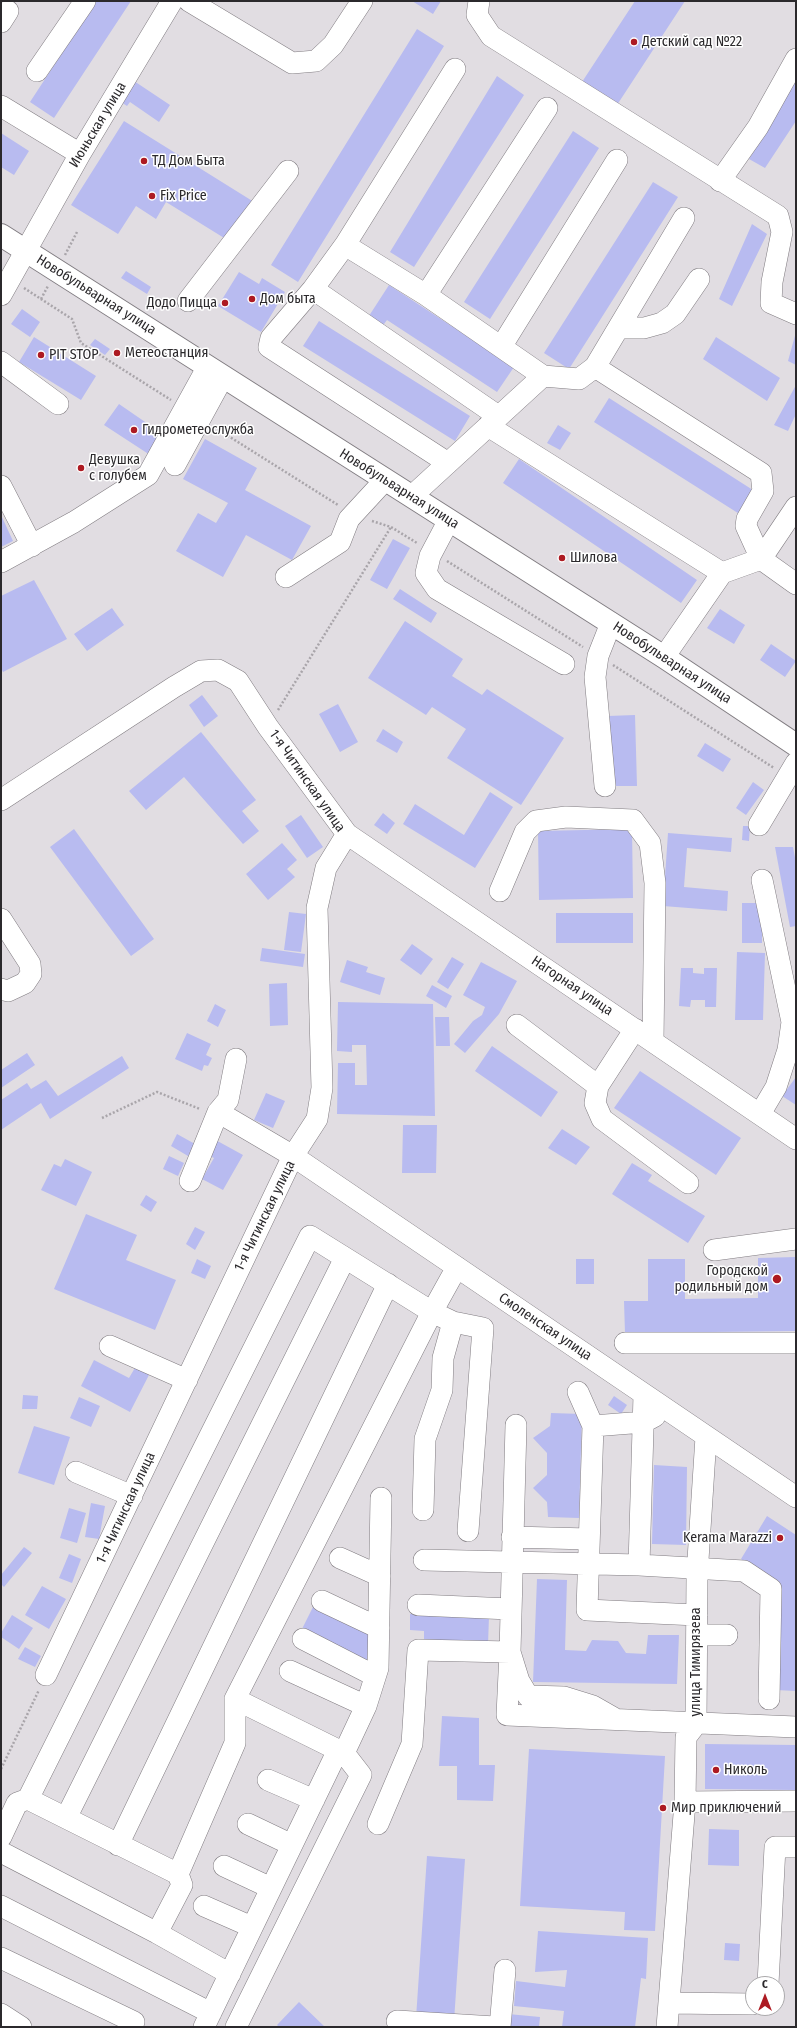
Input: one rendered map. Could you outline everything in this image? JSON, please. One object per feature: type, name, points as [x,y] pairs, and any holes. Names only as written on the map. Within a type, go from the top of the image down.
[{"type":"main road","name":"Новобульварная улица","points":[[1,235],[664,656],[796,745]]},
{"type":"street","points":[[37,71],[84,1]]},
{"type":"street","name":"Июньская улица","points":[[1,295],[80,154],[172,1]]},
{"type":"street","points":[[189,1],[292,63],[316,61],[333,45],[362,1]]},
{"type":"street","points":[[479,1],[477,14],[491,36],[778,216],[782,232],[772,282],[771,303],[796,314]]},
{"type":"street","points":[[720,181],[758,127],[796,59]]},
{"type":"street","points":[[448,463],[269,346],[271,338],[313,289],[345,245],[455,69]]},
{"type":"street","points":[[1,106],[80,154]]},
{"type":"street","points":[[426,295],[547,108]]},
{"type":"street","points":[[501,347],[616,160]]},
{"type":"street","points":[[188,301],[288,171]]},
{"type":"street","points":[[345,245],[426,295],[543,376],[579,379],[595,367],[620,328],[684,218]]},
{"type":"street","points":[[620,328],[644,328],[662,323],[675,314],[699,279]]},
{"type":"street","points":[[313,289],[493,421],[722,573]]},
{"type":"street","points":[[1,362],[58,404]]},
{"type":"street","points":[[595,367],[760,473],[763,492],[747,520],[746,526],[760,558],[796,584]]},
{"type":"street","points":[[175,465],[194,414],[215,372]]},
{"type":"street","points":[[412,496],[543,376]]},
{"type":"street","points":[[1,562],[32,546],[148,475],[194,414]]},
{"type":"street","points":[[286,577],[340,542],[350,520],[385,480]]},
{"type":"street","points":[[1,486],[32,546]]},
{"type":"street","points":[[664,656],[722,573],[760,558],[796,507]]},
{"type":"street","points":[[449,520],[432,552],[426,573],[437,589],[564,664]]},
{"type":"street","points":[[605,786],[596,677],[598,656],[611,623]]},
{"type":"street","name":"1-я Читинская улица","points":[[1,800],[174,687],[201,671],[218,670],[238,680],[268,727],[347,834],[326,868],[317,908],[322,1088],[317,1119],[293,1156],[46,1675]]},
{"type":"street","points":[[758,826],[792,770]]},
{"type":"street","points":[[500,891],[525,832],[536,821],[566,817],[632,820],[650,843],[655,883],[652,1041]]},
{"type":"street","name":"Нагорная улица","points":[[347,834],[796,1139]]},
{"type":"street","points":[[760,1114],[776,1087],[788,1050],[792,1022],[762,880]]},
{"type":"street","points":[[1,919],[30,964],[31,974],[25,983],[8,990],[1,989]]},
{"type":"street","points":[[517,1025],[598,1086]]},
{"type":"street","points":[[635,1029],[598,1086],[596,1103],[602,1119],[688,1183]]},
{"type":"street","points":[[190,1182],[218,1112],[228,1100],[236,1059]]},
{"type":"street","name":"Смоленская улица","points":[[218,1112],[293,1156],[796,1497]]},
{"type":"street","points":[[1,1837],[17,1803],[28,1799],[310,1236],[432,1312],[453,1322],[483,1328],[468,1531]]},
{"type":"street","points":[[714,1250],[796,1239]]},
{"type":"street","points":[[66,1818],[345,1258]]},
{"type":"street","points":[[178,1874],[235,1743],[235,1699],[432,1312],[457,1267]]},
{"type":"street","points":[[118,1844],[388,1284]]},
{"type":"street","points":[[423,1510],[425,1439],[442,1390],[443,1358],[453,1322]]},
{"type":"street","points":[[625,1343],[796,1343]]},
{"type":"street","points":[[110,1346],[187,1380]]},
{"type":"street","points":[[578,1392],[593,1426],[587,1610],[697,1615]]},
{"type":"street","points":[[639,1565],[644,1394]]},
{"type":"street","points":[[593,1426],[644,1422],[668,1411]]},
{"type":"street","points":[[516,1425],[511,1562],[508,1715],[620,1721],[796,1727]]},
{"type":"street","name":"улица Тимирязева","points":[[667,2027],[685,1802],[686,1737],[696,1724],[697,1567],[706,1437]]},
{"type":"street","points":[[76,1472],[132,1496]]},
{"type":"street","points":[[1,1906],[207,2020],[314,1800],[366,1706],[378,1668],[381,1498]]},
{"type":"street","points":[[512,1537],[589,1539]]},
{"type":"street","points":[[340,1558],[380,1576]]},
{"type":"street","points":[[424,1560],[639,1565],[697,1567],[744,1571],[772,1590],[769,1699]]},
{"type":"street","points":[[322,1601],[379,1628]]},
{"type":"street","points":[[418,1605],[510,1609]]},
{"type":"street","points":[[697,1636],[727,1636]]},
{"type":"street","points":[[303,1639],[375,1676]]},
{"type":"street","points":[[378,1824],[412,1744],[418,1650],[510,1652]]},
{"type":"street","points":[[510,1652],[519,1681],[528,1696],[564,1697],[593,1706],[620,1721]]},
{"type":"street","points":[[290,1671],[366,1706]]},
{"type":"street","points":[[235,1699],[341,1752],[361,1775],[236,2027]]},
{"type":"street","points":[[268,1780],[314,1800]]},
{"type":"street","points":[[28,1799],[178,1874],[182,1885],[157,1933]]},
{"type":"street","points":[[685,1802],[796,1801]]},
{"type":"street","points":[[248,1824],[292,1845]]},
{"type":"street","points":[[768,1976],[774,1847],[796,1847]]},
{"type":"street","points":[[1,1852],[157,1933],[230,1974]]},
{"type":"street","points":[[224,1866],[271,1888]]},
{"type":"street","points":[[204,1906],[252,1927]]},
{"type":"street","points":[[1,1958],[134,2022]]},
{"type":"street","points":[[500,2027],[505,1970]]},
{"type":"street","points":[[669,2003],[745,2004]]},
{"type":"street","points":[[1,2014],[21,2027]]},
{"type":"street","points":[[397,2021],[495,2027]]},
{"type":"path","points":[[41,299],[72,319],[81,343],[354,515],[391,527],[598,656],[792,770]]},
{"type":"path","points":[[268,727],[391,527]]},
{"type":"path","points":[[102,1118],[157,1092],[209,1113],[218,1112]]},
{"type":"path","points":[[1,1769],[46,1675]]},
{"type":"building","points":[[96,1],[131,1],[54,118],[30,102]]},
{"type":"building","points":[[412,1],[441,1],[433,14]]},
{"type":"building","name":"Детский сад №22","points":[[635,1],[685,1],[617,105],[582,82]]},
{"type":"building","points":[[417,29],[444,46],[298,282],[271,265]]},
{"type":"building","points":[[497,76],[524,95],[414,267],[390,252]]},
{"type":"building","points":[[134,81],[170,105],[159,122],[130,102],[127,106],[121,102]]},
{"type":"building","points":[[796,81],[796,121],[765,168],[749,159]]},
{"type":"building","name":"ТД Дом Быта","points":[[124,121],[254,202],[229,241],[166,202],[156,219],[136,206],[118,234],[71,205]]},
{"type":"building","points":[[573,131],[599,148],[490,319],[464,302]]},
{"type":"building","points":[[1,133],[29,151],[14,175],[1,167]]},
{"type":"building","points":[[653,182],[678,197],[569,369],[544,353]]},
{"type":"building","points":[[752,224],[767,234],[732,306],[719,299]]},
{"type":"building","points":[[126,271],[151,287],[147,294],[121,278]]},
{"type":"building","name":"Дом быта","points":[[239,272],[259,284],[262,278],[285,292],[261,332],[218,306]]},
{"type":"building","points":[[389,285],[514,367],[497,392],[387,320],[381,328],[367,319]]},
{"type":"building","points":[[22,309],[40,322],[30,337],[11,324]]},
{"type":"building","points":[[319,321],[470,416],[455,441],[303,346]]},
{"type":"building","points":[[796,332],[796,365],[788,361]]},
{"type":"building","points":[[34,337],[96,376],[81,400],[19,362]]},
{"type":"building","points":[[716,337],[780,378],[767,401],[703,359]]},
{"type":"building","points":[[95,339],[110,349],[105,355],[90,345]]},
{"type":"building","points":[[796,385],[796,414],[788,431],[774,425]]},
{"type":"building","points":[[609,398],[756,492],[741,515],[594,422]]},
{"type":"building","name":"Гидрометеослужба","points":[[119,404],[164,435],[150,455],[104,425]]},
{"type":"building","points":[[558,425],[571,433],[560,450],[547,443]]},
{"type":"building","points":[[205,439],[257,468],[245,490],[311,526],[292,560],[246,535],[223,577],[176,551],[198,513],[216,523],[228,503],[183,479]]},
{"type":"building","points":[[519,459],[697,580],[681,603],[503,483]]},
{"type":"building","points":[[1,515],[13,541],[1,547]]},
{"type":"building","points":[[393,539],[410,548],[387,589],[370,580]]},
{"type":"building","points":[[34,580],[67,639],[3,672],[1,668],[1,596]]},
{"type":"building","points":[[400,589],[437,613],[431,623],[393,599]]},
{"type":"building","points":[[112,608],[124,625],[87,651],[74,634]]},
{"type":"building","points":[[720,609],[745,625],[734,644],[707,628]]},
{"type":"building","points":[[405,621],[463,659],[452,676],[482,695],[487,689],[564,738],[521,805],[447,758],[466,729],[432,707],[426,715],[368,678]]},
{"type":"building","points":[[771,644],[796,661],[785,677],[760,660]]},
{"type":"building","points":[[202,695],[218,716],[204,727],[189,705]]},
{"type":"building","points":[[338,704],[358,742],[340,752],[319,714]]},
{"type":"building","points":[[635,715],[637,786],[610,786],[608,716]]},
{"type":"building","points":[[383,729],[403,742],[397,753],[376,741]]},
{"type":"building","points":[[201,732],[256,800],[242,811],[259,831],[243,844],[184,777],[146,810],[129,791]]},
{"type":"building","points":[[705,743],[731,759],[723,772],[697,756]]},
{"type":"building","points":[[753,782],[764,790],[746,815],[736,808]]},
{"type":"building","points":[[490,792],[513,807],[475,868],[403,824],[415,804],[464,835]]},
{"type":"building","points":[[383,813],[395,823],[387,834],[374,825]]},
{"type":"building","points":[[301,815],[323,847],[307,858],[285,826]]},
{"type":"building","points":[[743,826],[750,826],[749,841],[742,840]]},
{"type":"building","points":[[74,829],[154,939],[131,956],[50,847]]},
{"type":"building","points":[[632,829],[633,898],[539,900],[538,831]]},
{"type":"building","points":[[668,833],[732,838],[731,852],[687,848],[684,887],[728,891],[727,911],[663,906]]},
{"type":"building","points":[[282,843],[297,860],[287,869],[295,877],[268,900],[246,874]]},
{"type":"building","points":[[775,847],[793,847],[796,863],[796,926],[790,927]]},
{"type":"building","points":[[742,903],[762,903],[762,943],[742,943]]},
{"type":"building","points":[[289,912],[306,914],[301,952],[284,950]]},
{"type":"building","points":[[556,913],[633,913],[633,943],[556,943]]},
{"type":"building","points":[[412,944],[433,959],[421,975],[400,960]]},
{"type":"building","points":[[262,948],[305,954],[303,967],[260,961]]},
{"type":"building","points":[[737,952],[765,953],[763,1020],[735,1020]]},
{"type":"building","points":[[452,957],[464,964],[448,989],[437,982]]},
{"type":"building","points":[[347,960],[368,967],[366,972],[385,978],[380,995],[340,982]]},
{"type":"building","points":[[481,962],[517,981],[499,1014],[465,1053],[454,1044],[473,1021],[482,1015],[485,1007],[463,995]]},
{"type":"building","points":[[681,968],[693,968],[693,973],[704,974],[704,968],[717,968],[716,1007],[705,1007],[705,1000],[691,1000],[690,1007],[679,1006]]},
{"type":"building","points":[[287,983],[288,1025],[270,1026],[269,984]]},
{"type":"building","points":[[432,985],[452,996],[446,1008],[426,996]]},
{"type":"building","points":[[338,1002],[433,1004],[435,1116],[337,1114],[338,1063],[355,1063],[355,1085],[367,1085],[366,1045],[352,1045],[352,1052],[337,1051]]},
{"type":"building","points":[[215,1004],[226,1010],[218,1027],[207,1021]]},
{"type":"building","points":[[435,1017],[449,1017],[450,1046],[436,1046]]},
{"type":"building","points":[[187,1033],[211,1044],[206,1055],[212,1058],[208,1066],[204,1065],[202,1071],[175,1059]]},
{"type":"building","points":[[492,1046],[558,1092],[541,1117],[475,1071]]},
{"type":"building","points":[[27,1053],[35,1065],[1,1088],[1,1070]]},
{"type":"building","points":[[122,1056],[129,1068],[50,1119],[41,1103],[1,1130],[1,1100],[27,1083],[31,1089],[46,1080],[58,1096]]},
{"type":"building","points":[[640,1071],[741,1138],[716,1175],[614,1108]]},
{"type":"building","points":[[796,1077],[796,1105],[782,1096]]},
{"type":"building","points":[[266,1093],[285,1101],[273,1128],[254,1120]]},
{"type":"building","points":[[403,1125],[437,1125],[436,1173],[402,1173]]},
{"type":"building","points":[[562,1129],[590,1147],[576,1165],[548,1148]]},
{"type":"building","points":[[177,1134],[195,1144],[188,1156],[171,1146]]},
{"type":"building","points":[[212,1138],[243,1155],[223,1190],[202,1179],[214,1158],[204,1153]]},
{"type":"building","points":[[169,1156],[184,1163],[178,1176],[163,1169]]},
{"type":"building","points":[[65,1159],[92,1172],[76,1206],[41,1190],[54,1164],[61,1167]]},
{"type":"building","points":[[632,1163],[652,1175],[648,1181],[705,1216],[688,1243],[612,1194]]},
{"type":"building","points":[[146,1195],[157,1202],[151,1212],[140,1205]]},
{"type":"building","points":[[86,1214],[137,1235],[126,1260],[176,1280],[155,1330],[54,1289]]},
{"type":"building","points":[[195,1227],[205,1232],[195,1250],[186,1244]]},
{"type":"building","name":"Городской родильный дом","points":[[796,1257],[796,1331],[625,1333],[624,1301],[648,1301],[648,1259],[685,1259],[685,1299],[758,1298],[758,1258]]},
{"type":"building","points":[[197,1259],[211,1266],[205,1279],[191,1273]]},
{"type":"building","points":[[576,1259],[594,1259],[594,1284],[576,1284]]},
{"type":"building","points":[[94,1360],[129,1378],[136,1366],[150,1373],[130,1412],[81,1386]]},
{"type":"building","points":[[23,1395],[38,1396],[37,1409],[22,1409]]},
{"type":"building","points":[[614,1396],[627,1405],[621,1414],[608,1405]]},
{"type":"building","points":[[79,1397],[100,1406],[91,1427],[70,1418]]},
{"type":"building","points":[[551,1413],[582,1414],[579,1518],[548,1517],[547,1502],[533,1488],[547,1475],[547,1453],[533,1438],[550,1426]]},
{"type":"building","points":[[34,1426],[70,1437],[54,1485],[18,1473]]},
{"type":"building","points":[[654,1465],[687,1467],[686,1545],[652,1544]]},
{"type":"building","points":[[91,1503],[105,1506],[99,1539],[85,1537]]},
{"type":"building","points":[[69,1508],[86,1513],[77,1543],[60,1538]]},
{"type":"building","points":[[767,1516],[796,1535],[796,1691],[776,1690],[779,1584],[741,1559]]},
{"type":"building","points":[[24,1547],[32,1553],[4,1587],[1,1584],[1,1575]]},
{"type":"building","points":[[69,1554],[81,1559],[72,1583],[59,1578]]},
{"type":"building","points":[[537,1579],[567,1580],[565,1650],[586,1651],[592,1640],[618,1641],[626,1653],[646,1654],[648,1635],[679,1635],[677,1684],[533,1682]]},
{"type":"building","points":[[42,1586],[66,1599],[49,1629],[25,1615]]},
{"type":"building","points":[[314,1605],[375,1634],[369,1663],[301,1631]]},
{"type":"building","points":[[410,1614],[489,1616],[488,1645],[424,1643],[424,1631],[410,1630]]},
{"type":"building","points":[[12,1615],[33,1628],[19,1649],[1,1637],[1,1633]]},
{"type":"building","points":[[25,1647],[41,1656],[35,1667],[18,1659]]},
{"type":"building","points":[[442,1716],[479,1718],[479,1765],[495,1765],[493,1801],[457,1800],[457,1766],[439,1766]]},
{"type":"building","points":[[705,1744],[796,1745],[796,1790],[705,1789]]},
{"type":"building","points":[[529,1749],[665,1756],[655,1931],[624,1930],[625,1912],[520,1906]]},
{"type":"building","points":[[709,1829],[739,1830],[739,1866],[708,1865]]},
{"type":"building","points":[[427,1856],[465,1859],[454,2021],[416,2018]]},
{"type":"building","points":[[538,1931],[648,1938],[646,1979],[641,1978],[635,2027],[562,2027],[564,2011],[514,2006],[516,1981],[565,1987],[567,1970],[535,1972]]},
{"type":"building","points":[[725,1943],[740,1944],[739,1961],[724,1960]]},
{"type":"building","points":[[299,2002],[325,2027],[279,2027],[277,2025]]},
{"type":"building","points":[[508,2014],[540,2017],[539,2027],[507,2027]]},
{"type":"place","name":"Детский сад №22","points":[[634,42]]},
{"type":"place","name":"ТД Дом Быта","points":[[144,161]]},
{"type":"place","name":"Fix Price","points":[[152,196]]},
{"type":"place","name":"Дом быта","points":[[252,299]]},
{"type":"place","name":"Додо Пицца","points":[[225,303]]},
{"type":"place","name":"Метеостанция","points":[[117,353]]},
{"type":"place","name":"PIT STOP","points":[[41,355]]},
{"type":"place","name":"Гидрометеослужба","points":[[134,430]]},
{"type":"place","name":"Девушка с голубем","points":[[81,468]]},
{"type":"place","name":"Шилова","points":[[562,558]]},
{"type":"place","name":"Городской родильный дом","points":[[777,1279]]},
{"type":"place","name":"Kerama Marazzi","points":[[780,1538]]},
{"type":"place","name":"Николь","points":[[716,1770]]},
{"type":"place","name":"Мир приключений","points":[[663,1808]]}]
